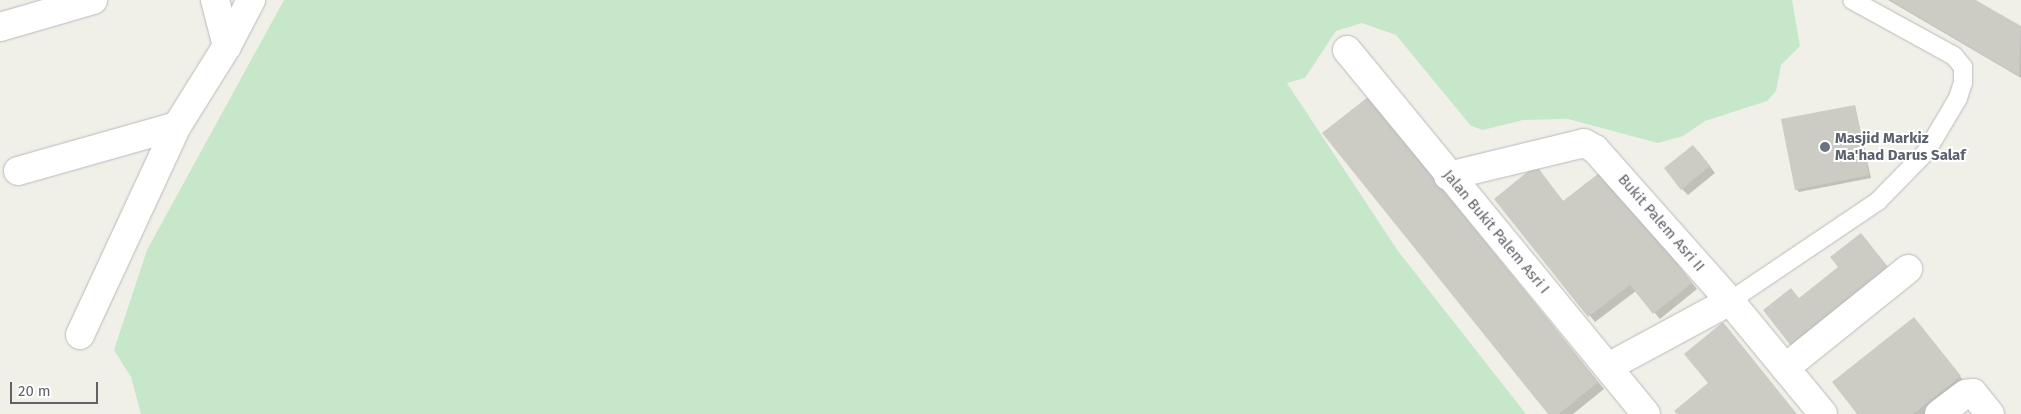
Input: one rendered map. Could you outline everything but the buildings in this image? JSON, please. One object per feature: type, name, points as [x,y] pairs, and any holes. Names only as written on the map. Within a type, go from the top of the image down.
[{"type":"street","points":[[0,27],[93,0]]},
{"type":"street","points":[[215,0],[227,46]]},
{"type":"street","points":[[80,335],[176,126],[227,46],[251,0]]},
{"type":"street","name":"Jalan Bukit Palem Asri I","points":[[1347,50],[1448,176],[1646,414]]},
{"type":"street","points":[[18,171],[176,126]]},
{"type":"street","name":"Bukit Palem Asri II","points":[[1448,176],[1584,143],[1609,163],[1730,301],[1824,414]]},
{"type":"street","points":[[1785,368],[1908,269]]},
{"type":"street","points":[[1608,367],[1730,301]]},
{"type":"street","points":[[1939,414],[1966,394],[1973,393],[1990,414]]},
{"type":"lane","points":[[1730,301],[1878,201],[1926,152],[1958,98],[1964,83],[1963,67],[1954,56],[1852,0]]},
{"type":"green space","points":[[284,0],[1792,0],[1800,46],[1781,65],[1776,91],[1767,101],[1705,121],[1683,136],[1658,143],[1568,119],[1523,120],[1483,130],[1471,126],[1396,35],[1362,23],[1336,31],[1305,78],[1287,83],[1398,251],[1526,414],[141,414],[131,377],[114,350],[147,250]]},
{"type":"place","name":"Masjid Markiz Ma'had Darus Salaf","points":[[1825,147]]}]
